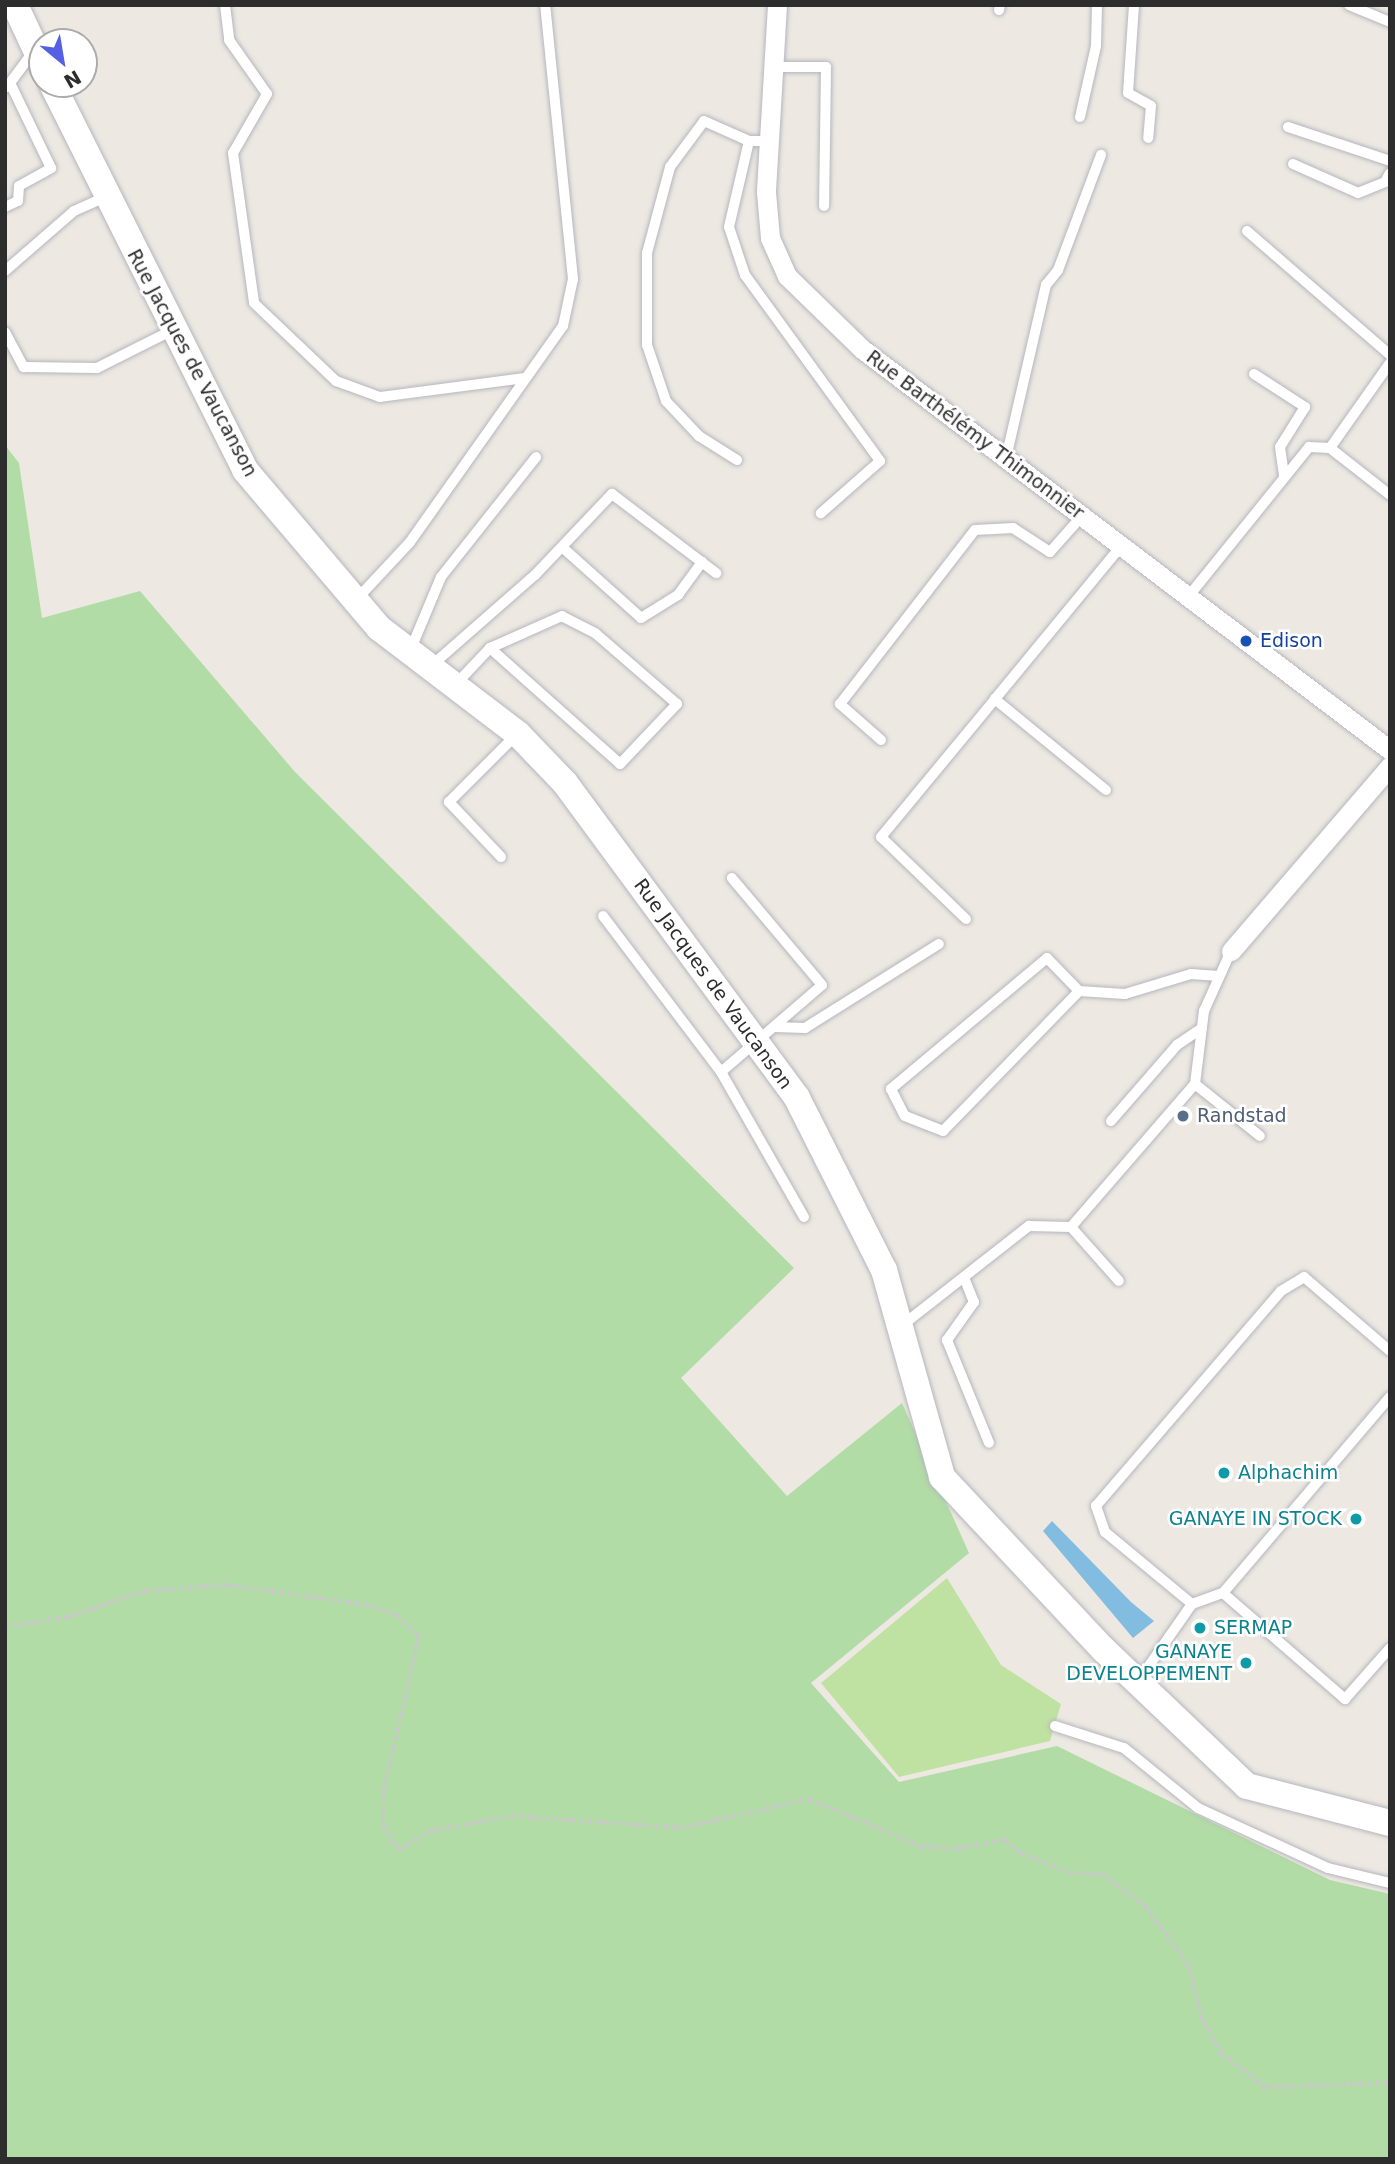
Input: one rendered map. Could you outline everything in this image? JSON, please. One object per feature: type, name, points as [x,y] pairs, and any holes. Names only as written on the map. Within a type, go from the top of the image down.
[{"type":"street","points":[[15,5],[28,33]]},
{"type":"street","name":"Rue Barthélémy Thimonnier","points":[[777,5],[778,66],[758,141],[770,238],[787,276],[862,349],[1390,750]]},
{"type":"street","name":"Rue Jacques de Vaucanson","points":[[59,98],[172,331],[245,470],[356,601],[421,659],[518,734],[565,783],[765,1035],[878,1258],[942,1476],[1139,1680],[1247,1786],[1390,1823]]},
{"type":"street","points":[[1231,951],[1390,766]]},
{"type":"lane","points":[[225,5],[229,40],[267,94],[233,153],[254,303],[336,381],[380,397],[524,378]]},
{"type":"lane","points":[[356,601],[410,542],[563,326],[573,279],[545,5]]},
{"type":"lane","points":[[1080,117],[1096,46],[1097,5]]},
{"type":"lane","points":[[1134,5],[1128,93],[1151,106],[1148,138]]},
{"type":"lane","points":[[1355,6],[1390,22]]},
{"type":"lane","points":[[778,66],[826,67],[824,206]]},
{"type":"lane","points":[[5,207],[18,201],[19,186],[51,168],[8,87],[28,67]]},
{"type":"lane","points":[[737,460],[699,436],[666,401],[647,345],[647,253],[670,167],[704,121],[758,141],[729,227],[745,275],[880,461],[821,513]]},
{"type":"lane","points":[[1288,127],[1390,162]]},
{"type":"lane","points":[[1006,458],[1046,285],[1058,270],[1101,155]]},
{"type":"lane","points":[[1293,164],[1358,192],[1385,183],[1390,173]]},
{"type":"lane","points":[[5,271],[74,211],[106,197]]},
{"type":"lane","points":[[1247,231],[1390,355]]},
{"type":"lane","points":[[5,332],[24,367],[97,368],[172,331]]},
{"type":"lane","points":[[1331,448],[1390,363]]},
{"type":"lane","points":[[1254,374],[1305,407],[1280,447],[1284,477]]},
{"type":"lane","points":[[1188,597],[1309,447],[1331,448],[1390,495]]},
{"type":"lane","points":[[421,659],[441,577],[536,457]]},
{"type":"lane","points":[[421,659],[562,547],[612,495],[716,573]]},
{"type":"lane","points":[[880,740],[840,704],[975,530],[1013,528],[1050,552],[1082,516]]},
{"type":"lane","points":[[966,919],[881,837],[1121,546]]},
{"type":"lane","points":[[562,547],[642,618],[678,595],[702,562]]},
{"type":"lane","points":[[455,685],[490,648],[562,616],[595,633],[677,704],[620,764],[490,648]]},
{"type":"lane","points":[[995,699],[1105,790]]},
{"type":"lane","points":[[501,857],[449,802],[518,734]]},
{"type":"lane","points":[[721,1072],[822,985],[732,878]]},
{"type":"lane","points":[[603,916],[721,1072],[804,1217]]},
{"type":"lane","points":[[765,1035],[805,1028],[939,944]]},
{"type":"lane","points":[[1070,1227],[1195,1084],[1202,1028],[1219,976],[1231,951]]},
{"type":"lane","points":[[1079,991],[943,1131],[905,1116],[891,1089],[1047,958],[1079,991],[1125,994],[1191,974],[1219,976]]},
{"type":"lane","points":[[1111,1121],[1177,1045],[1202,1028]]},
{"type":"lane","points":[[1195,1084],[1260,1136]]},
{"type":"lane","points":[[900,1328],[965,1280],[1030,1226],[1070,1227],[1119,1281]]},
{"type":"lane","points":[[1192,1604],[1105,1532],[1096,1506],[1281,1290],[1304,1277],[1390,1351]]},
{"type":"lane","points":[[965,1280],[974,1301],[947,1340],[989,1443]]},
{"type":"lane","points":[[1139,1680],[1192,1604],[1223,1593],[1390,1397]]},
{"type":"lane","points":[[1223,1593],[1345,1699],[1390,1648]]},
{"type":"lane","points":[[1055,1727],[1124,1748],[1198,1808],[1328,1868],[1390,1882]]},
{"type":"path","points":[[5,1627],[68,1617],[145,1591],[228,1585],[369,1605],[397,1615],[419,1637],[384,1791],[383,1825],[398,1850],[430,1831],[512,1816],[681,1828],[809,1799],[920,1846],[958,1850],[1004,1839],[1020,1853],[1069,1873],[1102,1874],[1145,1906],[1189,1966],[1203,2021],[1221,2053],[1265,2087],[1390,2083]]},
{"type":"green space","points":[[5,445],[19,463],[42,618],[140,591],[295,772],[794,1268],[681,1378],[787,1496],[902,1403],[969,1553],[811,1683],[899,1782],[1057,1746],[1330,1880],[1390,1894],[1390,2159],[5,2159]]},
{"type":"green space","points":[[947,1578],[1001,1665],[1061,1704],[1050,1741],[899,1777],[821,1683]]},
{"type":"water","points":[[1052,1521],[1131,1602],[1154,1621],[1133,1638],[1043,1531]]},
{"type":"place","name":"Edison","points":[[1246,641]]},
{"type":"place","name":"Randstad","points":[[1183,1116]]},
{"type":"place","name":"Alphachim","points":[[1224,1473]]},
{"type":"place","name":"GANAYE IN STOCK","points":[[1356,1519]]},
{"type":"place","name":"SERMAP","points":[[1200,1628]]},
{"type":"place","name":"GANAYE DEVELOPPEMENT","points":[[1246,1663]]}]
